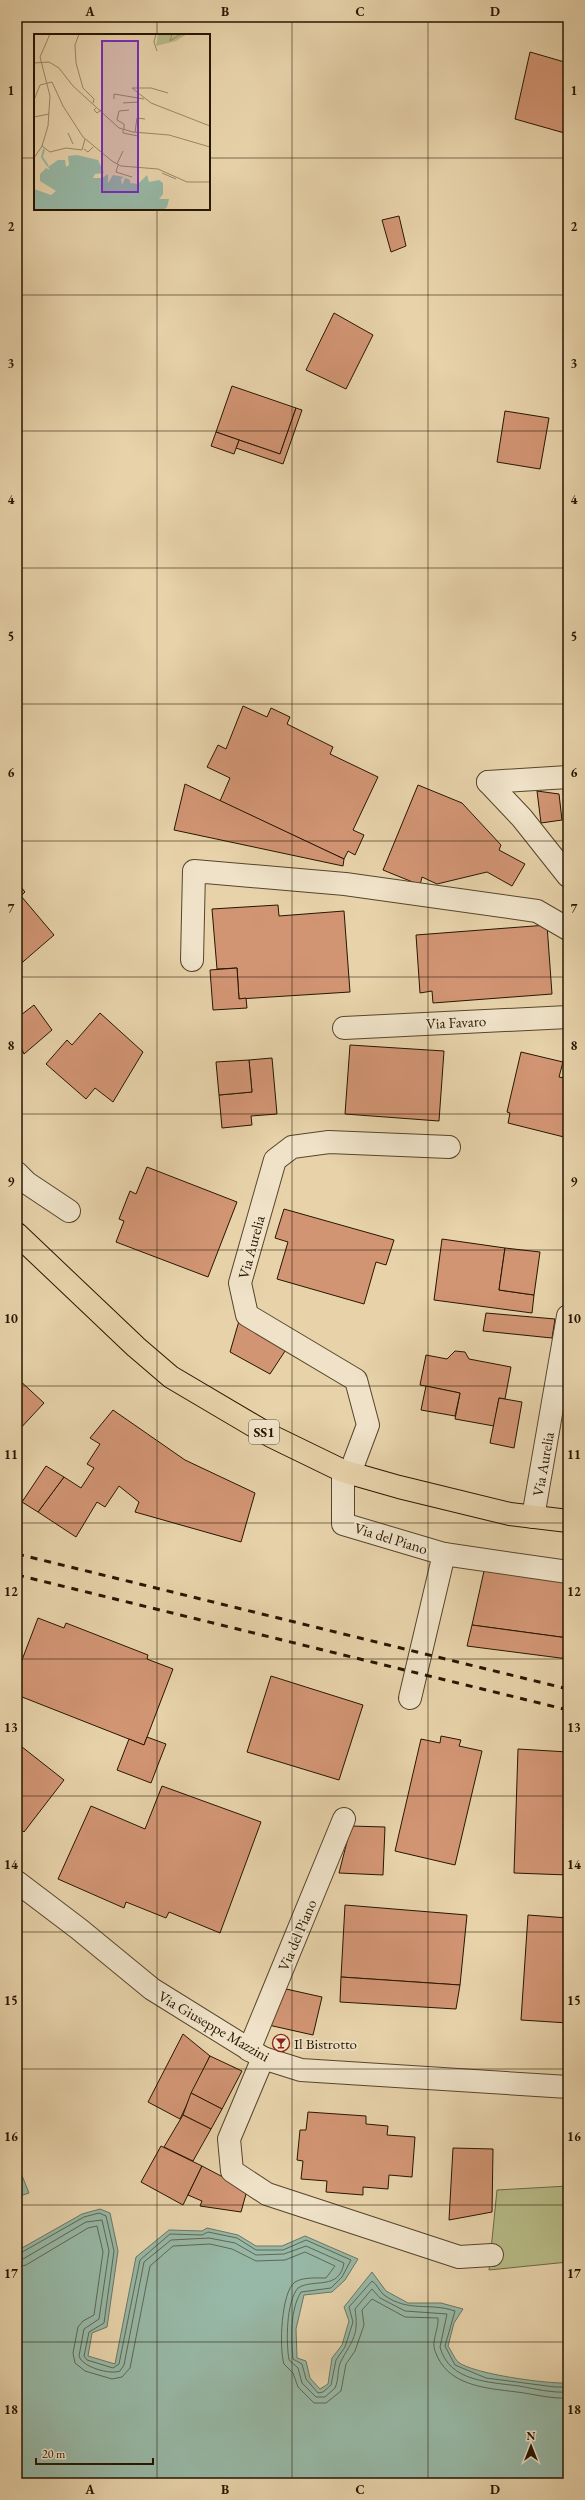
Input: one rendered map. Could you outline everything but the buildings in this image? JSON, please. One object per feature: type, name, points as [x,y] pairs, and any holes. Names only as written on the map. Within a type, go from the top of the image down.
[{"type":"main road","name":"Via Aurelia","points":[[17,1234],[136,1347],[171,1377],[271,1436],[347,1472],[406,1489],[510,1514],[568,1521]]},
{"type":"street","points":[[568,777],[488,782],[522,818],[568,876]]},
{"type":"street","points":[[192,960],[194,871],[345,884],[537,911],[568,929]]},
{"type":"street","name":"Via Favaro","points":[[344,1028],[568,1017]]},
{"type":"street","name":"Via Aurelia","points":[[347,1472],[368,1425],[356,1380],[247,1315],[240,1283],[275,1160],[292,1147],[329,1142],[449,1147]]},
{"type":"street","points":[[17,1173],[27,1183],[69,1211]]},
{"type":"street","name":"Via Aurelia","points":[[533,1517],[568,1316]]},
{"type":"street","name":"Via del Piano","points":[[347,1472],[343,1524],[444,1554],[568,1572]]},
{"type":"street","name":"Via del Piano","points":[[410,1698],[444,1554]]},
{"type":"street","name":"Via del Piano","points":[[344,1819],[256,2054],[229,2139],[232,2171],[267,2194],[459,2257],[492,2255]]},
{"type":"street","name":"Via Giuseppe Mazzini","points":[[17,1882],[79,1929],[152,1989],[256,2054],[301,2070],[568,2087]]},
{"type":"green space","points":[[568,2186],[568,2262],[489,2270],[497,2190]]},
{"type":"water","points":[[17,2163],[29,2193],[17,2197]]},
{"type":"water","points":[[100,2209],[110,2213],[118,2251],[107,2327],[92,2333],[88,2356],[115,2364],[136,2257],[169,2230],[202,2231],[207,2228],[238,2235],[256,2246],[282,2246],[305,2236],[358,2259],[345,2280],[332,2292],[304,2295],[296,2329],[297,2358],[306,2361],[310,2378],[320,2389],[328,2384],[332,2358],[342,2345],[349,2321],[344,2307],[372,2272],[386,2291],[408,2303],[441,2303],[463,2309],[454,2323],[448,2346],[458,2362],[466,2366],[494,2374],[528,2380],[568,2383],[568,2483],[17,2483],[17,2253],[22,2248],[82,2214]]},
{"type":"railway","points":[[17,1554],[568,1689]]},
{"type":"railway","points":[[17,1575],[568,1710]]},
{"type":"place","name":"Il Bistrotto","points":[[281,2043]]}]
